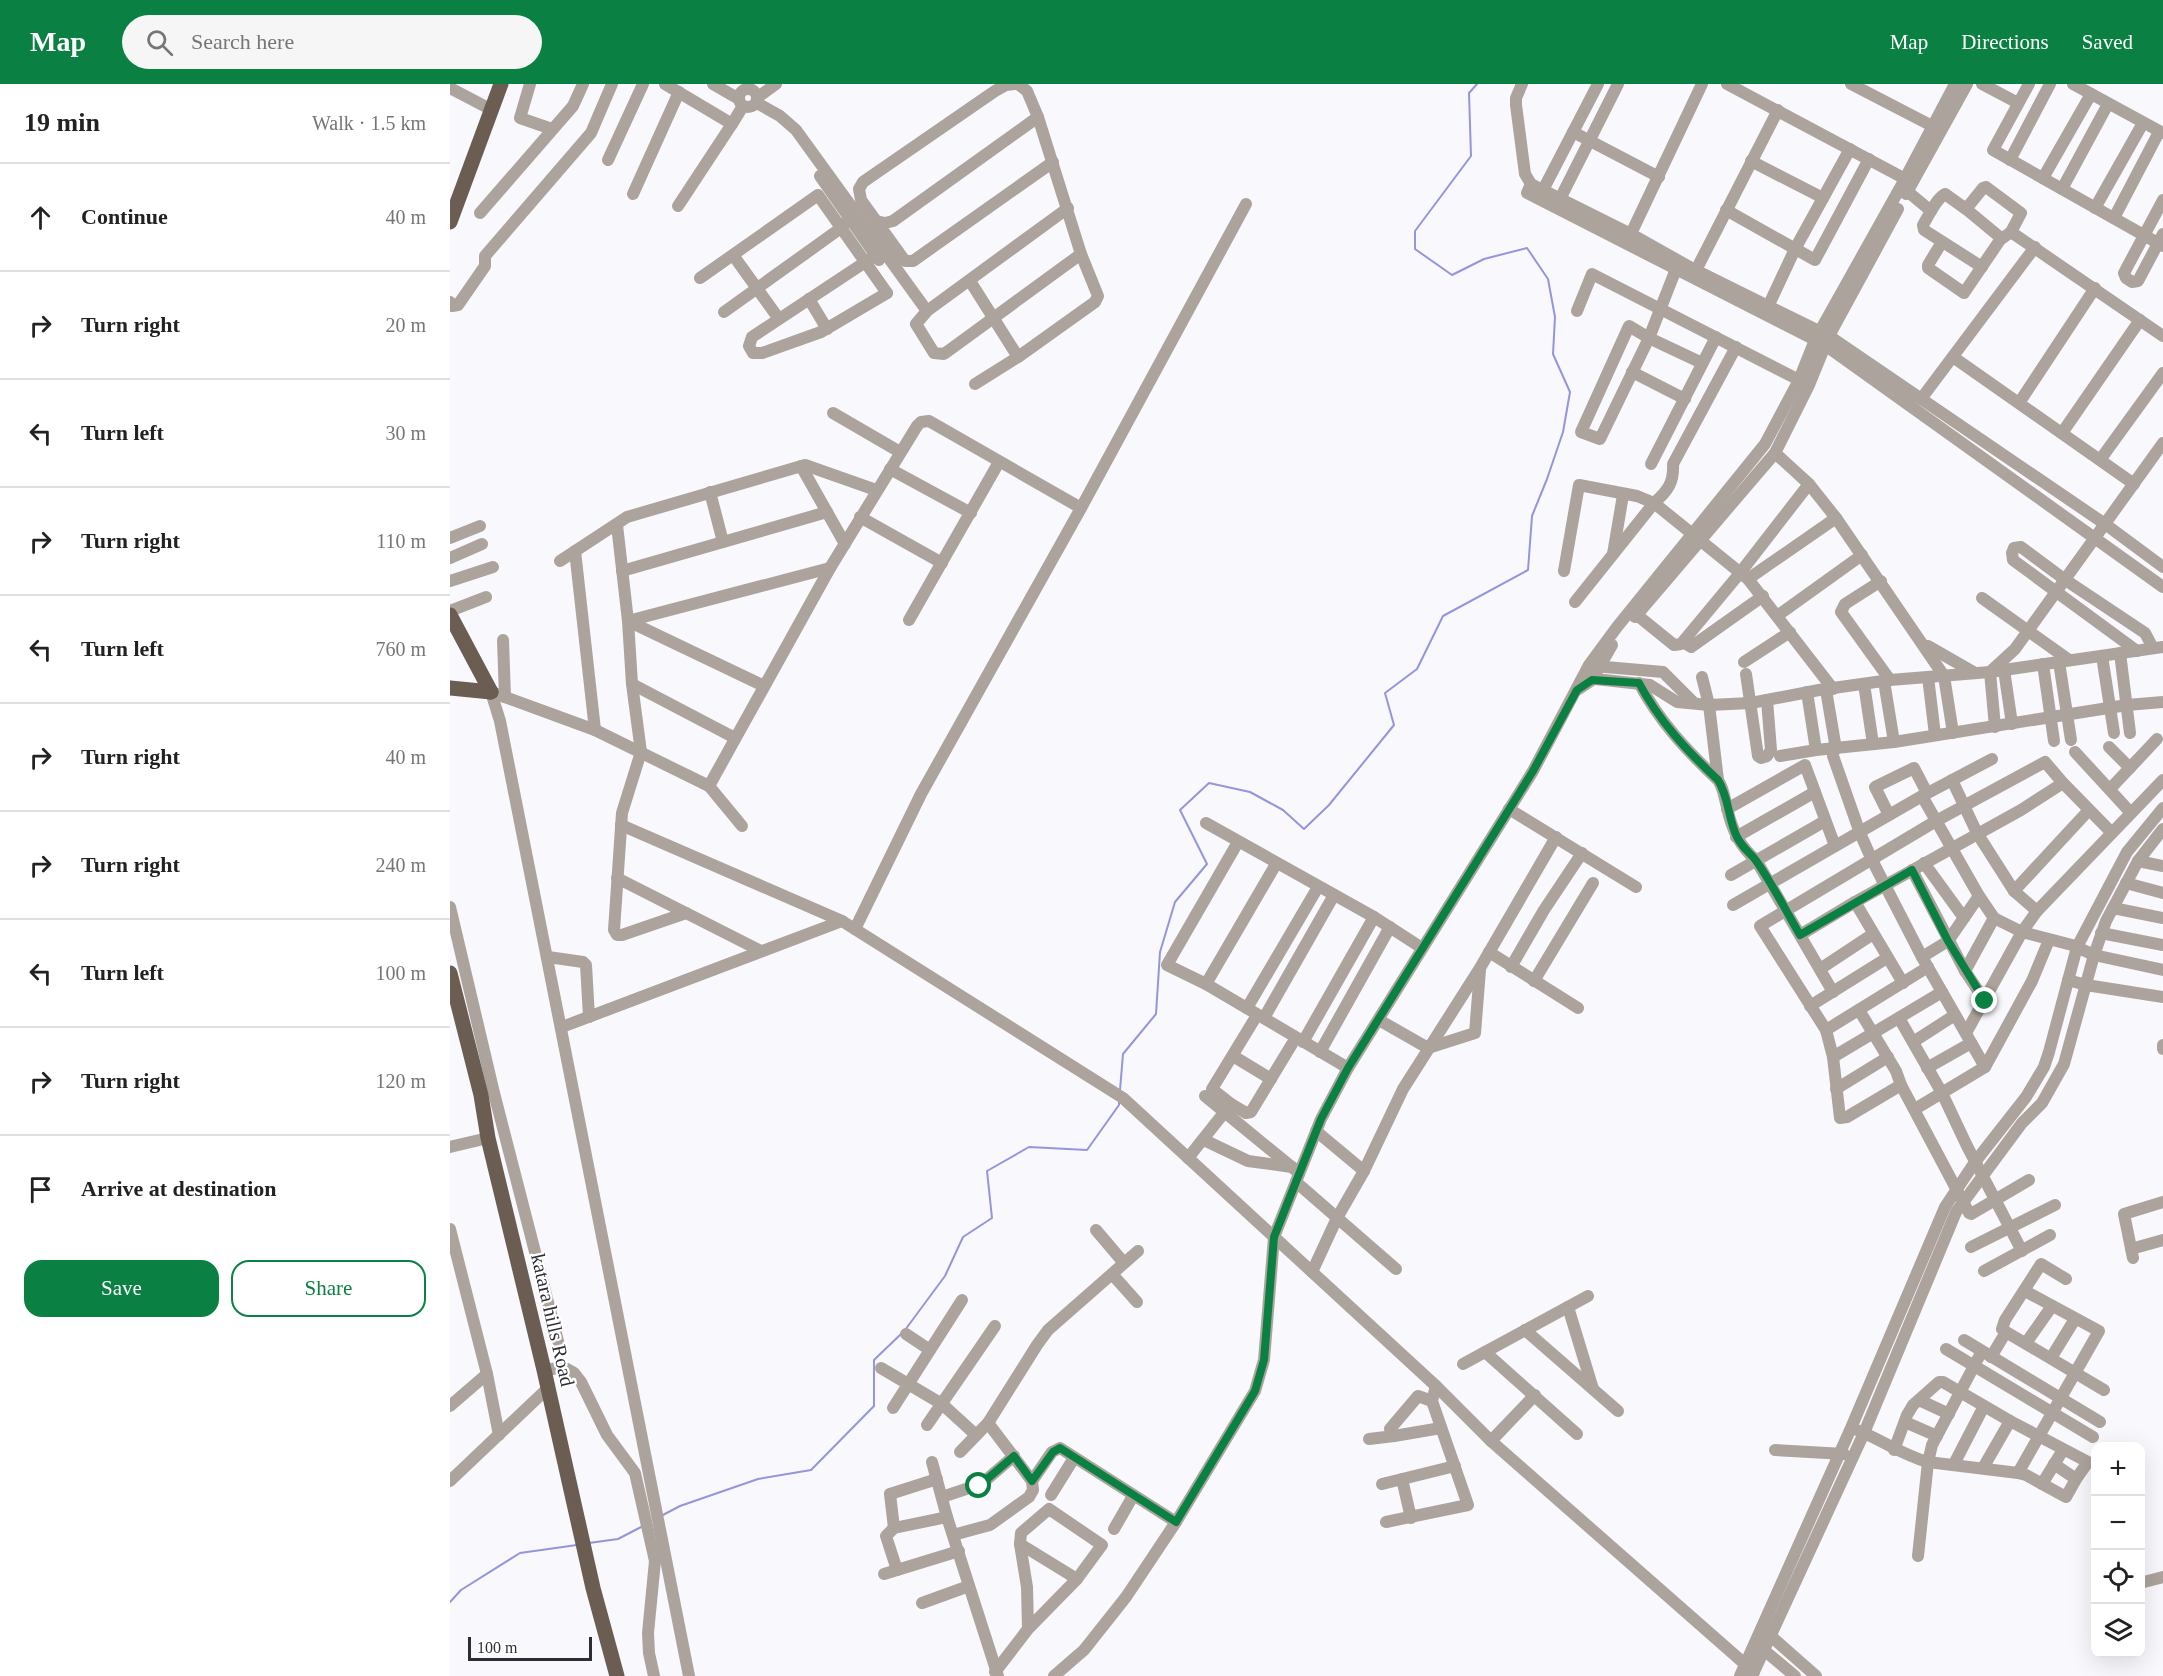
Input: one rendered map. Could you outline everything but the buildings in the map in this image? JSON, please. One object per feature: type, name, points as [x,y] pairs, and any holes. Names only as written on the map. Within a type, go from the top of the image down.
[{"type":"main road","points":[[450,222],[501,84]]},
{"type":"main road","points":[[450,613],[487,692]]},
{"type":"main road","points":[[450,688],[487,692]]},
{"type":"main road","name":"katara hills Road","points":[[450,973],[487,1094],[488,1138],[544,1370],[593,1588],[617,1676]]},
{"type":"street","points":[[530,84],[520,118],[552,129]]},
{"type":"street","points":[[480,213],[573,106],[583,84]]},
{"type":"street","points":[[450,302],[452,306],[458,306],[485,266],[485,256],[591,133],[612,84]]},
{"type":"street","points":[[608,160],[643,84]]},
{"type":"street","points":[[665,84],[732,124]]},
{"type":"street","points":[[713,84],[780,116],[794,132],[852,216],[874,256],[887,292]]},
{"type":"street","points":[[678,206],[732,124],[746,98],[776,84]]},
{"type":"street","points":[[724,312],[852,216],[861,201],[859,189],[863,182],[995,91],[1006,85],[1016,84],[1027,91],[1038,117],[1082,254],[1098,296],[1095,302],[1018,357],[975,384]]},
{"type":"street","points":[[1522,84],[1516,98],[1516,105],[1525,174],[1531,184],[1694,274],[1822,338],[1922,399],[2105,524],[2163,567]]},
{"type":"street","points":[[1543,190],[1598,84]]},
{"type":"street","points":[[1560,199],[1618,84]]},
{"type":"street","points":[[1629,239],[1702,84]]},
{"type":"street","points":[[1727,84],[1869,159],[1908,184],[1931,211]]},
{"type":"street","points":[[1851,84],[1937,128]]},
{"type":"street","points":[[1590,672],[1617,627],[1775,453],[1822,338],[1908,184],[1937,128],[1955,84]]},
{"type":"street","points":[[1937,128],[1967,84]]},
{"type":"street","points":[[1982,84],[2018,103]]},
{"type":"street","points":[[2029,84],[1993,150],[2144,235],[2161,241],[2138,281],[2132,282],[2126,278],[2124,273],[2144,235],[2163,200]]},
{"type":"street","points":[[2010,160],[2050,84]]},
{"type":"street","points":[[2073,84],[2161,132],[2114,218]]},
{"type":"street","points":[[450,88],[492,110]]},
{"type":"street","points":[[633,194],[679,92]]},
{"type":"street","points":[[2043,178],[2091,94]]},
{"type":"street","points":[[2062,189],[2108,104]]},
{"type":"street","points":[[1694,274],[1778,110]]},
{"type":"street","points":[[852,216],[885,223],[893,221],[1038,117]]},
{"type":"street","points":[[2095,208],[2143,123]]},
{"type":"street","points":[[794,132],[824,193],[852,216],[874,256],[920,315]]},
{"type":"street","points":[[1573,132],[1659,177]]},
{"type":"street","points":[[1766,310],[1795,249],[1850,149]]},
{"type":"street","points":[[1726,210],[1815,260],[1869,159]]},
{"type":"street","points":[[1751,160],[1823,198]]},
{"type":"street","points":[[876,221],[905,261],[913,261],[1053,162]]},
{"type":"street","points":[[1531,184],[1527,193],[1629,239],[1676,269],[1694,274]]},
{"type":"street","points":[[1942,242],[1928,266],[1964,293],[2022,213],[1986,187],[1966,209]]},
{"type":"street","points":[[700,278],[824,193]]},
{"type":"street","points":[[1982,267],[1922,227],[1943,194],[2006,235],[2034,247],[2163,336]]},
{"type":"street","points":[[855,929],[921,794],[1081,508],[1246,204]]},
{"type":"street","points":[[920,315],[970,281],[1068,207]]},
{"type":"street","points":[[1922,399],[2034,247]]},
{"type":"street","points":[[874,256],[920,315],[934,353],[944,354],[1082,254]]},
{"type":"street","points":[[733,255],[778,319]]},
{"type":"street","points":[[874,256],[752,337],[749,346],[753,353],[762,353],[827,329],[887,292]]},
{"type":"street","points":[[1676,269],[1649,338],[1600,439],[1581,432],[1629,326],[1649,338],[1702,363]]},
{"type":"street","points":[[887,271],[887,292]]},
{"type":"street","points":[[1577,311],[1592,274],[1804,383]]},
{"type":"street","points":[[970,281],[1018,357]]},
{"type":"street","points":[[2019,403],[2095,288]]},
{"type":"street","points":[[809,299],[827,329]]},
{"type":"street","points":[[2062,433],[2140,320]]},
{"type":"street","points":[[1651,464],[1716,337]]},
{"type":"street","points":[[1822,338],[2163,587]]},
{"type":"street","points":[[1575,602],[1654,503],[1668,491],[1674,475],[1673,464],[1736,347]]},
{"type":"street","points":[[1953,357],[2134,484]]},
{"type":"street","points":[[1632,372],[1685,399]]},
{"type":"street","points":[[2100,460],[2163,373]]},
{"type":"street","points":[[1060,1674],[1084,1650],[1126,1597],[1176,1522],[1255,1391],[1264,1360],[1274,1237],[1296,1174],[1348,1068],[1533,771],[1577,690],[1697,537],[1765,444],[1804,383]]},
{"type":"street","points":[[833,413],[900,452]]},
{"type":"street","points":[[709,786],[830,568],[917,426],[925,421],[954,435],[1081,508]]},
{"type":"street","points":[[1990,672],[2014,649],[2163,443]]},
{"type":"street","points":[[1775,453],[1809,484],[1881,581],[1924,644],[1944,676],[1953,733]]},
{"type":"street","points":[[909,620],[999,462]]},
{"type":"street","points":[[560,561],[627,517],[805,465],[876,490]]},
{"type":"street","points":[[801,466],[844,544]]},
{"type":"street","points":[[890,469],[971,513]]},
{"type":"street","points":[[1637,615],[1678,646],[1744,576],[1809,484]]},
{"type":"street","points":[[1564,571],[1579,485],[1637,496],[1654,503],[1744,576],[1763,596],[1830,690],[1835,752],[1860,833],[1925,962],[1985,1067]]},
{"type":"street","points":[[710,492],[723,542]]},
{"type":"street","points":[[1613,555],[1623,495]]},
{"type":"street","points":[[622,571],[827,512]]},
{"type":"street","points":[[861,517],[942,563]]},
{"type":"street","points":[[1744,576],[1836,519]]},
{"type":"street","points":[[617,525],[628,621],[632,684],[641,752],[622,813],[614,930],[617,934],[622,935],[686,913]]},
{"type":"street","points":[[450,538],[480,526]]},
{"type":"street","points":[[450,558],[482,544]]},
{"type":"street","points":[[2137,651],[2013,560],[2014,548],[2021,546],[2064,579],[2145,633],[2158,648]]},
{"type":"street","points":[[575,551],[595,730]]},
{"type":"street","points":[[1777,616],[1862,555]]},
{"type":"street","points":[[450,581],[493,567]]},
{"type":"street","points":[[628,621],[830,568]]},
{"type":"street","points":[[1881,581],[1845,604],[1841,612],[1887,681],[1894,742]]},
{"type":"street","points":[[1683,642],[1691,647],[1763,596]]},
{"type":"street","points":[[450,613],[486,597]]},
{"type":"street","points":[[1982,598],[2028,630],[2064,661],[2071,740]]},
{"type":"street","points":[[628,621],[764,686]]},
{"type":"street","points":[[1767,700],[1771,750],[1767,756],[1761,758],[1758,756],[1745,668],[1790,632]]},
{"type":"street","points":[[503,640],[487,692],[500,721],[649,1471],[661,1560],[648,1633],[654,1676]]},
{"type":"street","points":[[1924,644],[1975,673]]},
{"type":"street","points":[[1590,672],[1655,687],[1677,702],[1709,705],[1751,703],[1864,684],[1990,672],[2158,648]]},
{"type":"street","points":[[2120,653],[2130,733]]},
{"type":"street","points":[[2102,656],[2114,733]]},
{"type":"street","points":[[2043,664],[2054,741]]},
{"type":"street","points":[[2004,670],[2012,724]]},
{"type":"street","points":[[1590,672],[1659,672],[1671,677],[1679,690],[1694,703]]},
{"type":"street","points":[[1639,683],[1647,681],[1659,672]]},
{"type":"street","points":[[1990,672],[1995,727]]},
{"type":"street","points":[[1702,677],[1709,705],[1718,780]]},
{"type":"street","points":[[1928,677],[1935,735]]},
{"type":"street","points":[[1639,683],[1659,716],[1679,741],[1718,780],[1723,788],[1736,837],[1744,851],[1756,860],[1833,992]]},
{"type":"street","points":[[632,684],[735,738]]},
{"type":"street","points":[[1864,684],[1873,744]]},
{"type":"street","points":[[487,692],[595,730],[709,786],[742,826]]},
{"type":"street","points":[[1807,692],[1816,750]]},
{"type":"street","points":[[1780,756],[1816,750],[1835,752],[1873,744],[2050,719],[2127,705],[2163,702]]},
{"type":"street","points":[[2110,789],[2157,739]]},
{"type":"street","points":[[2109,747],[2130,768]]},
{"type":"street","points":[[2075,752],[2131,813]]},
{"type":"street","points":[[1733,905],[1924,795],[1992,759]]},
{"type":"street","points":[[1901,1085],[1847,1117],[1840,1118],[1833,1058],[1826,1030],[1760,926],[1936,821],[2045,762],[2112,833]]},
{"type":"street","points":[[1727,809],[1805,765],[1835,846]]},
{"type":"street","points":[[1890,815],[1875,788],[1914,768],[1936,821],[1994,918],[2022,932],[2071,945],[2094,955],[2163,970]]},
{"type":"street","points":[[1952,780],[1977,833],[2014,891],[2037,911]]},
{"type":"street","points":[[1927,1068],[1968,1038],[2022,932],[2037,911],[2163,780]]},
{"type":"street","points":[[1800,935],[2021,810],[2063,783]]},
{"type":"street","points":[[1736,837],[1815,792]]},
{"type":"street","points":[[621,825],[842,921],[1119,1096],[1436,1386],[1491,1441],[1748,1672],[1864,1433],[1912,1314],[1945,1207],[1956,1188],[2026,1097],[2043,1067],[2068,980],[2071,945],[2127,852],[2163,808]]},
{"type":"street","points":[[1509,809],[1636,887]]},
{"type":"street","points":[[2014,891],[2089,810]]},
{"type":"street","points":[[1731,875],[1825,821]]},
{"type":"street","points":[[1206,823],[1374,917],[1422,948]]},
{"type":"street","points":[[1766,1632],[1900,1309],[1963,1201],[2022,1123],[2042,1103],[2064,1064],[2102,933],[2138,861],[2163,829]]},
{"type":"street","points":[[1312,1272],[1403,1089],[1480,968],[1556,837]]},
{"type":"street","points":[[1238,842],[1167,965],[1247,1008],[1259,1019],[1297,1043],[1320,1052],[1348,1068]]},
{"type":"street","points":[[1511,967],[1544,910],[1582,853]]},
{"type":"street","points":[[2138,861],[2163,866]]},
{"type":"street","points":[[1924,863],[1964,918]]},
{"type":"street","points":[[1206,984],[1276,864]]},
{"type":"street","points":[[1912,870],[1948,941],[1985,1001]]},
{"type":"street","points":[[617,878],[761,951]]},
{"type":"street","points":[[1534,981],[1593,883]]},
{"type":"street","points":[[2126,884],[2163,893]]},
{"type":"street","points":[[1247,1008],[1318,887]]},
{"type":"street","points":[[1334,895],[1300,955],[1212,1089],[1228,1109],[1296,1174],[1337,1218],[1396,1269]]},
{"type":"street","points":[[1826,1030],[1903,983],[1948,941],[1979,896]]},
{"type":"street","points":[[1855,902],[1903,983]]},
{"type":"street","points":[[450,907],[487,1094],[558,1341]]},
{"type":"street","points":[[2113,908],[2163,918]]},
{"type":"street","points":[[1205,1096],[1228,1109],[1249,1113],[1338,979],[1374,917]]},
{"type":"street","points":[[1965,971],[1994,918]]},
{"type":"street","points":[[562,1027],[842,921]]},
{"type":"street","points":[[1320,1052],[1390,927]]},
{"type":"street","points":[[2102,933],[2163,945]]},
{"type":"street","points":[[1820,969],[1873,934]]},
{"type":"street","points":[[1915,1110],[1985,1067],[2032,981],[2049,940]]},
{"type":"street","points":[[1283,946],[1300,955]]},
{"type":"street","points":[[1489,952],[1578,1008]]},
{"type":"street","points":[[548,957],[583,962],[586,965],[589,1017]]},
{"type":"street","points":[[1810,1006],[1887,958]]},
{"type":"street","points":[[1379,1020],[1428,1048],[1475,1033],[1480,968]]},
{"type":"street","points":[[1338,979],[1356,989]]},
{"type":"street","points":[[2068,980],[2163,997]]},
{"type":"street","points":[[1833,1058],[1942,992]]},
{"type":"street","points":[[1860,1010],[1971,1214],[2029,1180]]},
{"type":"street","points":[[1913,1042],[1955,1015]]},
{"type":"street","points":[[1899,1018],[1979,1158],[1983,1177],[2022,1251]]},
{"type":"street","points":[[1233,1056],[1271,1079]]},
{"type":"street","points":[[1836,1089],[1887,1057]]},
{"type":"street","points":[[1188,1158],[1228,1109]]},
{"type":"street","points":[[1316,1131],[1364,1171]]},
{"type":"street","points":[[450,1147],[488,1138]]},
{"type":"street","points":[[1204,1140],[1248,1161],[1296,1174]]},
{"type":"street","points":[[2163,1202],[2124,1214],[2132,1254],[2163,1240]]},
{"type":"street","points":[[1971,1247],[2055,1205]]},
{"type":"street","points":[[450,1229],[499,1435]]},
{"type":"street","points":[[1096,1230],[1124,1263]]},
{"type":"street","points":[[1984,1271],[2050,1235]]},
{"type":"street","points":[[960,1452],[988,1423],[1043,1336],[1138,1251]]},
{"type":"street","points":[[2067,1279],[2041,1264],[2005,1320],[2002,1329],[2104,1390]]},
{"type":"street","points":[[1112,1274],[1137,1302]]},
{"type":"street","points":[[2018,1473],[2037,1436],[2099,1331],[2025,1291]]},
{"type":"street","points":[[1463,1364],[1588,1296]]},
{"type":"street","points":[[893,1408],[962,1300]]},
{"type":"street","points":[[2026,1343],[2052,1306]]},
{"type":"street","points":[[1568,1307],[1593,1389]]},
{"type":"street","points":[[1900,1309],[1912,1314]]},
{"type":"street","points":[[2051,1358],[2075,1319]]},
{"type":"street","points":[[927,1425],[995,1326]]},
{"type":"street","points":[[1525,1330],[1618,1411]]},
{"type":"street","points":[[1918,1556],[1928,1462],[1932,1445],[1974,1366],[2006,1332]]},
{"type":"street","points":[[906,1334],[930,1350]]},
{"type":"street","points":[[1964,1340],[2100,1422]]},
{"type":"street","points":[[1946,1349],[2093,1437]]},
{"type":"street","points":[[1485,1352],[1577,1434]]},
{"type":"street","points":[[544,1370],[559,1368],[574,1373],[581,1382],[607,1435],[635,1473],[661,1560],[689,1676]]},
{"type":"street","points":[[881,1368],[942,1404],[976,1435]]},
{"type":"street","points":[[450,1406],[486,1374]]},
{"type":"street","points":[[1851,1428],[1894,1450],[1928,1462],[2018,1473],[2067,1497],[2088,1462],[2037,1436],[1962,1392],[1939,1382],[1913,1405],[1894,1450]]},
{"type":"street","points":[[1394,1436],[1389,1429],[1418,1396],[1436,1386]]},
{"type":"street","points":[[1386,1522],[1468,1505],[1432,1401],[1436,1386]]},
{"type":"street","points":[[450,1481],[548,1388]]},
{"type":"street","points":[[1491,1441],[1534,1395]]},
{"type":"street","points":[[1418,1396],[1432,1401]]},
{"type":"street","points":[[1919,1400],[1949,1414]]},
{"type":"street","points":[[1954,1464],[1984,1406]]},
{"type":"street","points":[[1983,1467],[2010,1421]]},
{"type":"street","points":[[1905,1422],[1937,1436]]},
{"type":"street","points":[[953,1535],[990,1524],[1029,1497],[1034,1490],[1032,1481],[988,1423]]},
{"type":"street","points":[[1369,1438],[1442,1428]]},
{"type":"street","points":[[1032,1481],[1053,1452],[1060,1448],[1176,1522]]},
{"type":"street","points":[[1775,1450],[1854,1455]]},
{"type":"street","points":[[2042,1484],[2063,1450]]},
{"type":"street","points":[[979,1486],[1014,1456]]},
{"type":"street","points":[[1051,1494],[1074,1458]]},
{"type":"street","points":[[932,1462],[996,1674]]},
{"type":"street","points":[[2054,1464],[2076,1479]]},
{"type":"street","points":[[1382,1484],[1455,1466]]},
{"type":"street","points":[[894,1528],[890,1494],[937,1479]]},
{"type":"street","points":[[1402,1479],[1411,1518]]},
{"type":"street","points":[[942,1497],[966,1489]]},
{"type":"street","points":[[1114,1529],[1133,1496]]},
{"type":"street","points":[[996,1674],[1028,1629],[1077,1579],[1102,1545],[1049,1509],[1021,1533],[1020,1544],[1028,1587],[1028,1629]]},
{"type":"street","points":[[897,1570],[886,1536],[894,1528],[947,1517]]},
{"type":"street","points":[[1020,1544],[1077,1579]]},
{"type":"street","points":[[884,1574],[958,1551]]},
{"type":"street","points":[[2145,1581],[2163,1577]]},
{"type":"street","points":[[922,1603],[969,1586]]},
{"type":"street","points":[[1766,1632],[1816,1676]]},
{"type":"street","points":[[1759,1646],[1795,1676]]},
{"type":"waterway","points":[[1120,1090],[1123,1054],[1156,1014],[1160,952],[1175,902],[1207,864],[1180,810],[1209,783],[1250,792],[1283,810],[1304,829],[1329,805],[1394,725],[1385,693],[1417,669],[1443,616],[1528,570],[1532,516],[1563,432],[1570,392],[1553,354],[1555,317],[1548,279],[1527,248],[1484,259],[1452,275],[1415,249],[1415,231],[1471,156],[1469,93],[1477,84]]},
{"type":"waterway","points":[[905,1330],[945,1276],[963,1237],[992,1218],[987,1171],[1029,1147],[1087,1150],[1119,1105],[1119,1101]]},
{"type":"waterway","points":[[661,1516],[680,1506],[758,1479],[811,1470],[874,1406],[874,1360],[901,1334]]},
{"type":"waterway","points":[[589,1543],[618,1539],[643,1526]]},
{"type":"waterway","points":[[450,1602],[461,1590],[520,1553],[577,1545]]},
{"type":"route","points":[[979,1486],[1014,1456],[1032,1481],[1053,1452],[1060,1448],[1176,1522],[1255,1391],[1264,1360],[1274,1237],[1321,1119],[1348,1068],[1533,771],[1577,690],[1592,680],[1639,683],[1659,716],[1679,741],[1718,780],[1723,788],[1736,837],[1744,851],[1756,860],[1800,935],[1912,870],[1948,941],[1985,1001]]}]
